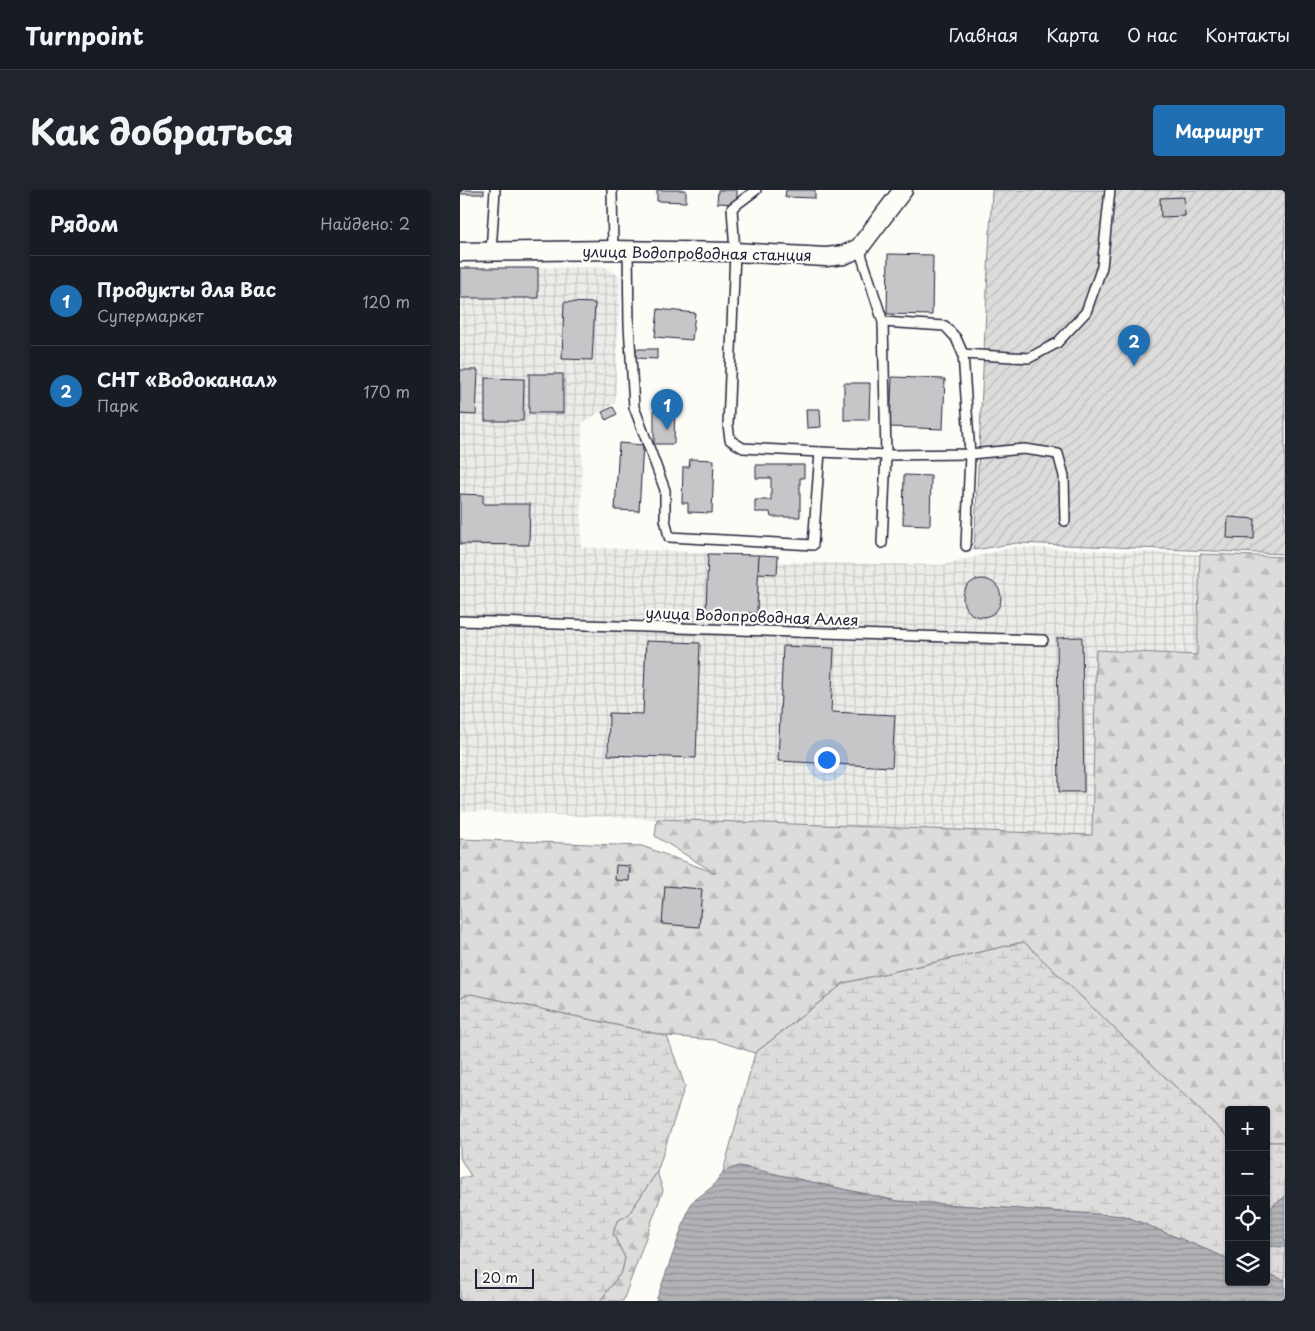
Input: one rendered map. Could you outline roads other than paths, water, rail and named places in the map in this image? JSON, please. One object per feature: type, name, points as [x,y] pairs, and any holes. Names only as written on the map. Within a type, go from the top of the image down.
[{"type":"street","points":[[859,248],[903,190]]},
{"type":"street","name":"улица Водопроводная станция","points":[[460,252],[621,250],[735,252],[826,257],[844,255],[859,248]]},
{"type":"lane","points":[[491,252],[495,190]]},
{"type":"lane","points":[[612,190],[629,325],[634,407],[665,490],[665,519],[670,537],[813,545],[820,452]]},
{"type":"lane","points":[[756,190],[732,208],[735,252],[728,426],[730,440],[743,448],[886,455],[970,454],[1024,449],[1058,454],[1064,476],[1065,521]]},
{"type":"lane","points":[[963,354],[1029,358],[1057,343],[1086,312],[1102,267],[1110,190]]},
{"type":"lane","points":[[859,248],[883,322],[886,455],[882,543]]},
{"type":"lane","points":[[883,322],[945,326],[956,338],[963,354],[970,454],[966,546]]},
{"type":"lane","name":"улица Водопроводная Аллея","points":[[460,621],[1043,640]]},
{"type":"place","name":"СНТ «Водоканал»","points":[[1134,366]]},
{"type":"place","name":"Продукты для Вас","points":[[667,430]]}]
